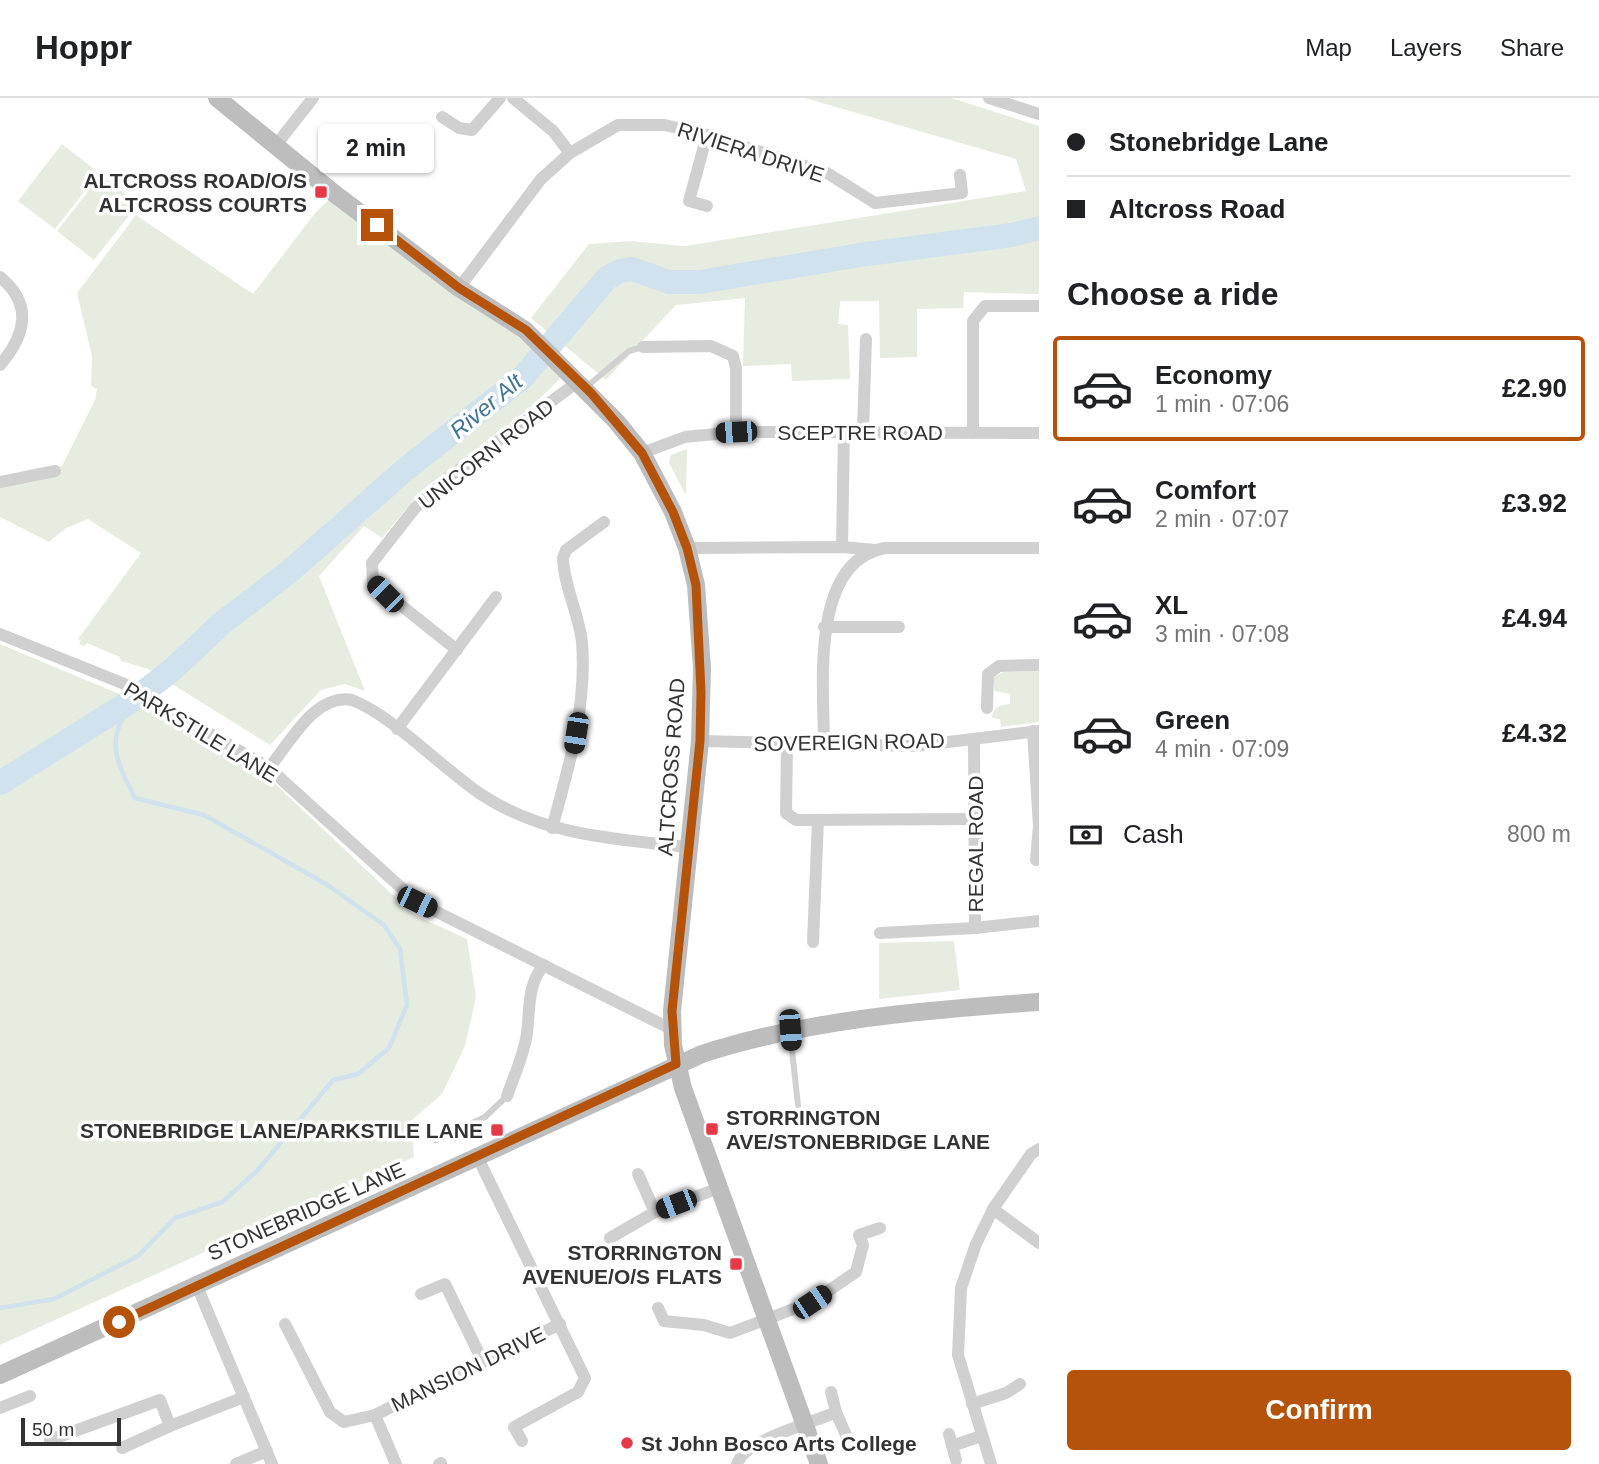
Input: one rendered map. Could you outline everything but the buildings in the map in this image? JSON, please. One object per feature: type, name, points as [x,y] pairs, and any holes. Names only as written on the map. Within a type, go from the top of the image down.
[{"type":"street","name":"ALTCROSS ROAD","points":[[218,98],[459,288],[526,330],[581,383],[642,453],[673,512],[687,548],[696,585],[701,649],[700,741],[671,1029],[676,1064],[819,1464]]},
{"type":"street","points":[[276,145],[313,98]]},
{"type":"street","points":[[442,117],[459,128],[472,130],[500,98]]},
{"type":"street","points":[[513,98],[553,131],[570,153]]},
{"type":"street","points":[[989,98],[1039,114]]},
{"type":"street","name":"RIVIERA DRIVE","points":[[459,288],[541,179],[570,153],[618,125],[665,125],[707,135],[827,173],[875,204],[962,193],[960,175]]},
{"type":"street","points":[[707,135],[689,201],[707,206]]},
{"type":"street","points":[[0,277],[16,290],[23,317],[17,346],[0,365]]},
{"type":"street","points":[[973,433],[973,321],[985,306],[1039,306]]},
{"type":"street","points":[[863,431],[866,338]]},
{"type":"street","points":[[643,347],[711,346],[733,356],[736,368],[736,432]]},
{"type":"street","name":"UNICORN ROAD","points":[[457,650],[373,583],[372,563],[415,508],[449,477],[581,383]]},
{"type":"street","points":[[842,547],[844,431]]},
{"type":"street","name":"SCEPTRE ROAD","points":[[642,453],[685,437],[736,432],[1039,433]]},
{"type":"street","points":[[0,482],[55,471]]},
{"type":"street","points":[[552,828],[574,750],[581,688],[580,632],[563,558],[566,550],[604,522]]},
{"type":"street","points":[[687,548],[1039,548]]},
{"type":"street","points":[[824,744],[824,627],[830,603],[856,562],[875,550]]},
{"type":"street","points":[[397,729],[495,597]]},
{"type":"street","points":[[824,627],[899,627]]},
{"type":"street","name":"PARKSTILE LANE","points":[[0,634],[127,685],[172,710],[269,768],[417,902],[671,1029]]},
{"type":"street","points":[[987,708],[988,674],[999,666],[1039,665]]},
{"type":"street","points":[[269,768],[321,705],[332,700],[359,702],[481,794],[509,811],[552,828],[592,836],[688,847]]},
{"type":"street","points":[[1036,731],[1039,826],[1036,860]]},
{"type":"street","name":"SOVEREIGN ROAD","points":[[700,741],[915,746],[1036,731]]},
{"type":"street","name":"REGAL ROAD","points":[[974,739],[975,928],[1039,921]]},
{"type":"street","points":[[787,745],[786,813],[796,820],[974,819]]},
{"type":"street","points":[[813,942],[818,820]]},
{"type":"street","points":[[880,933],[975,928]]},
{"type":"street","points":[[507,1096],[527,1034],[530,998],[536,974],[544,965]]},
{"type":"street","name":"STONEBRIDGE LANE","points":[[0,1375],[478,1158],[676,1064],[721,1048],[790,1030],[928,1012],[1039,1002]]},
{"type":"street","points":[[991,1464],[958,1355],[961,1288],[976,1244],[993,1209],[1031,1154],[1039,1149]]},
{"type":"street","name":"MANSION DRIVE","points":[[478,1158],[584,1378],[578,1392],[514,1427],[522,1441]]},
{"type":"street","points":[[638,1174],[655,1212]]},
{"type":"street","points":[[610,1238],[655,1212],[719,1188]]},
{"type":"street","points":[[993,1209],[1039,1243]]},
{"type":"street","points":[[658,1308],[664,1321],[704,1325],[730,1333],[766,1320],[812,1302],[856,1272],[863,1245],[859,1235],[880,1227]]},
{"type":"street","points":[[422,1294],[445,1284],[483,1362]]},
{"type":"street","points":[[197,1286],[272,1464]]},
{"type":"street","name":"MANSION DRIVE","points":[[285,1324],[330,1412],[344,1422],[375,1415],[560,1324]]},
{"type":"street","points":[[972,1404],[1006,1393],[1020,1384]]},
{"type":"street","points":[[831,1392],[846,1435]]},
{"type":"street","points":[[0,1408],[30,1396]]},
{"type":"street","points":[[122,1448],[244,1396]]},
{"type":"street","points":[[50,1440],[160,1400],[170,1426]]},
{"type":"street","points":[[737,1464],[739,1458],[759,1442],[836,1412]]},
{"type":"street","name":"MANSION DRIVE","points":[[375,1415],[396,1464]]},
{"type":"street","points":[[956,1460],[951,1440],[981,1436]]},
{"type":"street","points":[[236,1464],[267,1451]]},
{"type":"lane","points":[[581,383],[629,351],[643,347]]},
{"type":"lane","points":[[790,1030],[797,1105]]},
{"type":"lane","points":[[436,1140],[485,1117],[507,1096]]},
{"type":"shaded area","points":[[805,98],[951,98],[1039,126],[1039,294],[964,292],[963,308],[917,309],[917,357],[880,358],[879,301],[840,301],[838,324],[848,325],[850,379],[792,381],[791,364],[743,366],[745,298],[676,305],[606,380],[531,318],[589,244],[630,241],[685,246],[1026,191],[1016,159]]},
{"type":"shaded area","points":[[62,144],[99,173],[55,229],[18,201]]},
{"type":"shaded area","points":[[101,175],[138,204],[94,260],[57,231]]},
{"type":"shaded area","points":[[335,194],[568,371],[529,409],[422,490],[382,538],[364,526],[319,576],[365,691],[345,684],[321,690],[270,745],[148,669],[121,661],[120,657],[87,643],[84,646],[79,644],[81,640],[78,639],[141,553],[88,519],[66,528],[49,542],[0,517],[0,480],[62,466],[95,400],[97,389],[91,386],[92,356],[77,293],[136,215],[253,294],[316,212]]},
{"type":"shaded area","points":[[687,449],[686,495],[669,463],[671,455]]},
{"type":"shaded area","points":[[0,644],[155,709],[271,780],[414,915],[467,939],[476,997],[465,1046],[442,1094],[411,1121],[414,1157],[0,1345]]},
{"type":"shaded area","points":[[1039,671],[1039,722],[1001,727],[1000,719],[992,718],[993,714],[998,707],[1010,704],[1010,694],[995,691],[992,677],[1004,672]]},
{"type":"shaded area","points":[[954,941],[960,990],[879,999],[879,943]]},
{"type":"waterway","name":"River Alt","points":[[0,783],[136,698],[172,670],[222,623],[290,571],[407,468],[523,377],[607,278],[620,271],[632,269],[669,282],[700,282],[860,255],[1012,235],[1039,228]]},
{"type":"waterway","points":[[0,1308],[54,1299],[138,1256],[175,1218],[222,1202],[257,1171],[333,1080],[358,1074],[389,1048],[407,1005],[400,949],[384,925],[326,884],[204,815],[135,798],[117,758],[116,736],[126,712],[136,698]]},
{"type":"place","name":"ALTCROSS ROAD/O/S ALTCROSS COURTS","points":[[321,192]]},
{"type":"place","name":"STORRINGTON AVE/STONEBRIDGE LANE","points":[[712,1129]]},
{"type":"place","name":"STONEBRIDGE LANE/PARKSTILE LANE","points":[[497,1130]]},
{"type":"place","name":"STORRINGTON AVENUE/O/S FLATS","points":[[736,1264]]},
{"type":"place","name":"St John Bosco Arts College","points":[[627,1443]]},
{"type":"route","points":[[119,1322],[676,1064],[671,1029],[672,1011],[700,741],[702,668],[696,585],[687,548],[673,512],[642,453],[591,393],[526,330],[459,288],[377,225]]}]
